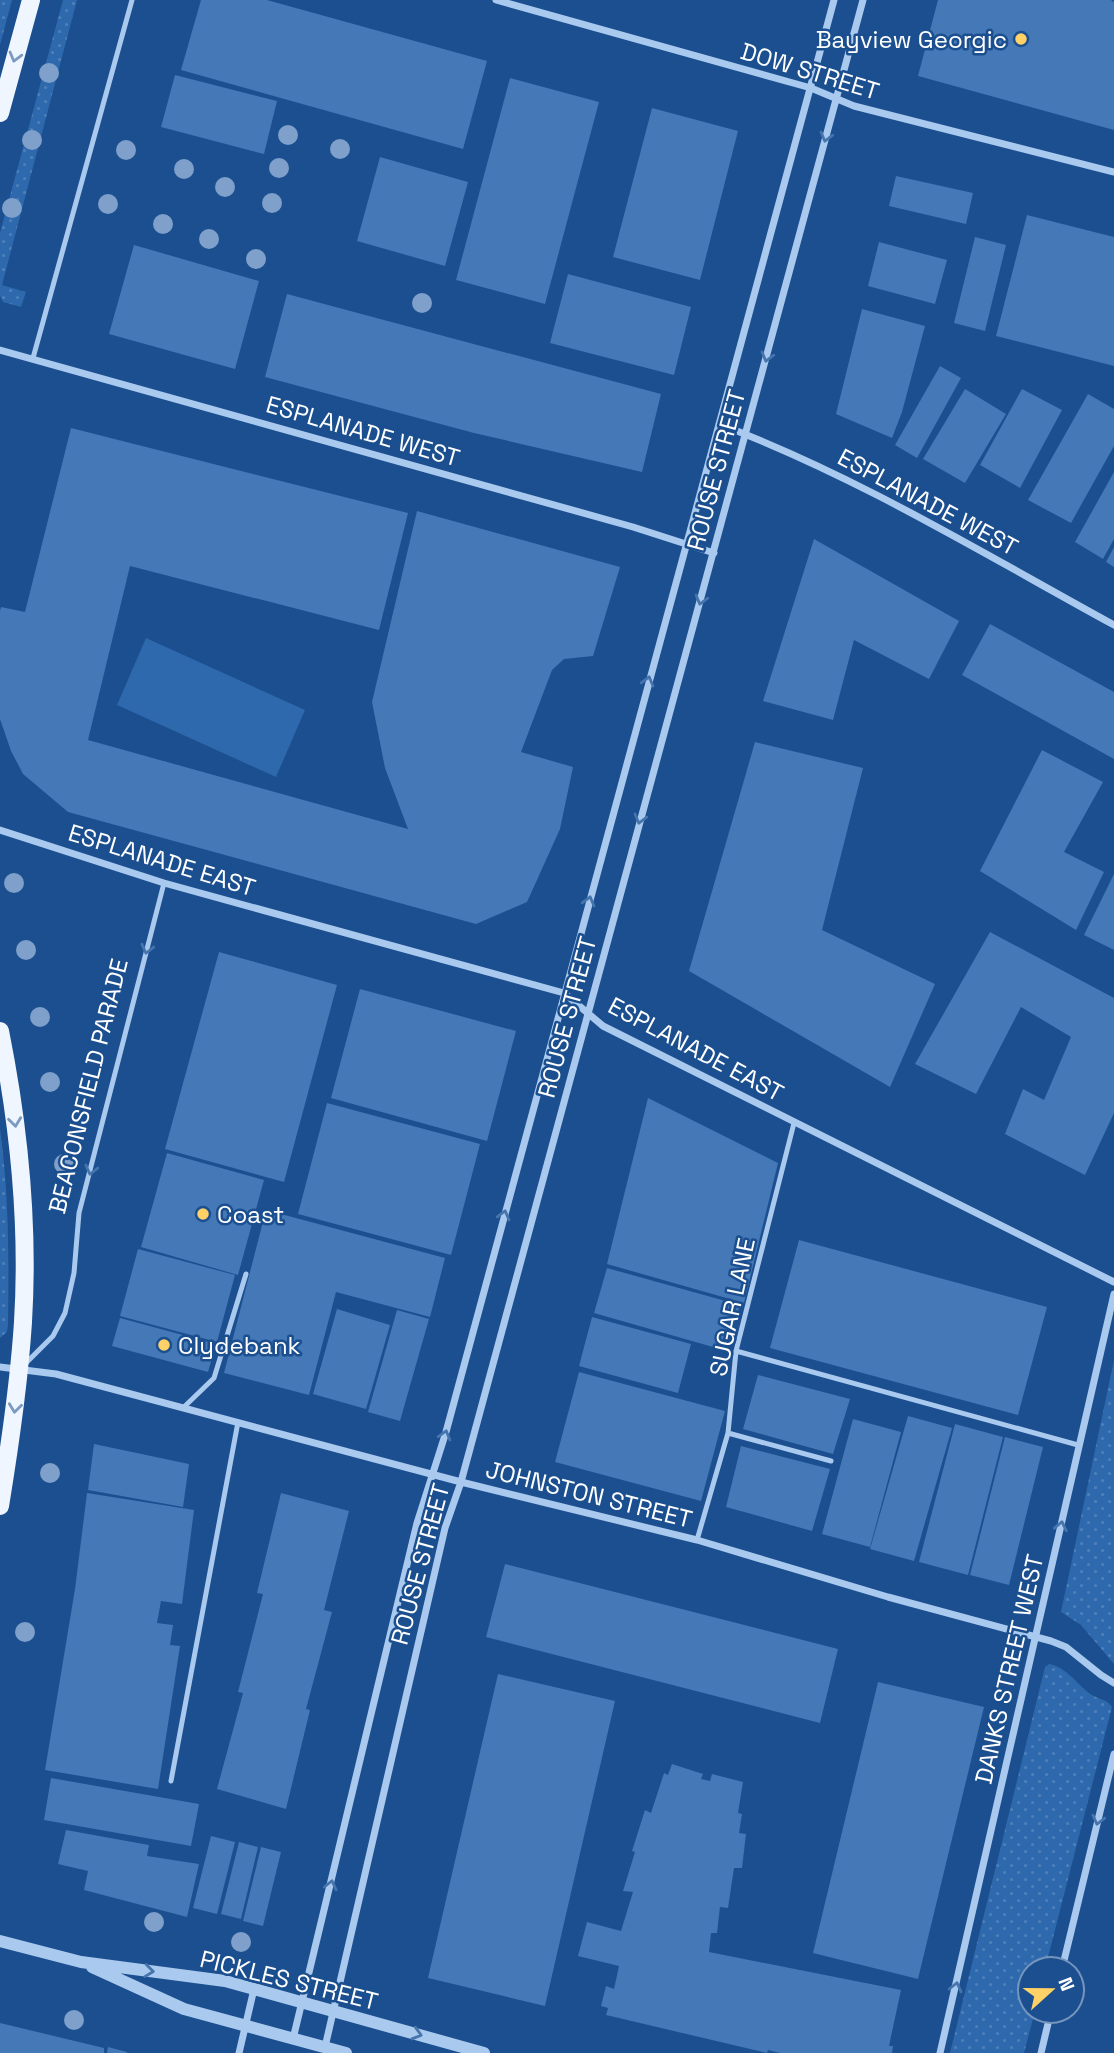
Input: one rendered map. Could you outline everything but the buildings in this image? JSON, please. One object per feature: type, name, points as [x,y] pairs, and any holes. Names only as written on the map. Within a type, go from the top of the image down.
[{"type":"main road","points":[[0,113],[30,0]]},
{"type":"main road","name":"BEACONSFIELD PARADE","points":[[0,1031],[14,1114],[25,1229],[19,1369],[0,1506]]},
{"type":"street","name":"DOW STREET","points":[[496,0],[811,88],[854,106],[1114,172]]},
{"type":"street","name":"ROUSE STREET","points":[[293,2039],[416,1523],[434,1474],[834,0]]},
{"type":"street","name":"ROUSE STREET","points":[[325,2048],[444,1528],[461,1482],[863,0]]},
{"type":"street","name":"ESPLANADE WEST","points":[[0,350],[714,553]]},
{"type":"street","name":"ESPLANADE WEST","points":[[719,424],[851,480],[1114,625]]},
{"type":"street","name":"ESPLANADE EAST","points":[[0,831],[164,883],[564,993],[603,1027],[1114,1282]]},
{"type":"street","name":"DANKS STREET WEST","points":[[940,2053],[1114,1294]]},
{"type":"street","name":"JOHNSTON STREET","points":[[0,1367],[56,1374],[461,1482],[697,1540],[1066,1647],[1114,1683]]},
{"type":"street","points":[[1065,1955],[1114,1754]]},
{"type":"street","name":"PICKLES STREET","points":[[0,1941],[81,1962],[225,1980],[484,2053]]},
{"type":"street","name":"PICKLES STREET","points":[[81,1962],[184,2009],[346,2053]]},
{"type":"street","points":[[239,2053],[254,1989]]},
{"type":"street","points":[[1041,2053],[1048,2025]]},
{"type":"lane","points":[[33,358],[132,0]]},
{"type":"lane","name":"BEACONSFIELD PARADE","points":[[19,1369],[53,1336],[65,1314],[74,1273],[79,1213],[164,883]]},
{"type":"lane","name":"SUGAR LANE","points":[[697,1540],[728,1433],[736,1351],[794,1123]]},
{"type":"lane","points":[[183,1408],[214,1378],[246,1274]]},
{"type":"lane","points":[[736,1351],[1078,1446]]},
{"type":"lane","points":[[170,1782],[238,1422]]},
{"type":"lane","points":[[728,1433],[831,1461]]},
{"type":"shaded area","points":[[0,0],[12,0],[0,45]]},
{"type":"shaded area","points":[[63,0],[77,0],[2,285],[26,292],[21,307],[3,302],[0,296],[0,233]]},
{"type":"shaded area","points":[[146,638],[305,710],[276,777],[117,705]]},
{"type":"shaded area","points":[[0,1129],[7,1202],[8,1325],[7,1332],[0,1338]]},
{"type":"shaded area","points":[[1114,1360],[1114,1664],[1081,1625],[1061,1612]]},
{"type":"shaded area","points":[[1049,1664],[1061,1669],[1095,1697],[1108,1702],[1112,1707],[1049,1955],[1016,1955],[1016,2025],[1031,2025],[1024,2053],[950,2053],[1045,1667]]},
{"type":"place","name":"Bayview Georgic","points":[[1021,39]]},
{"type":"place","name":"Coast","points":[[203,1214]]},
{"type":"place","name":"Clydebank","points":[[164,1345]]}]
